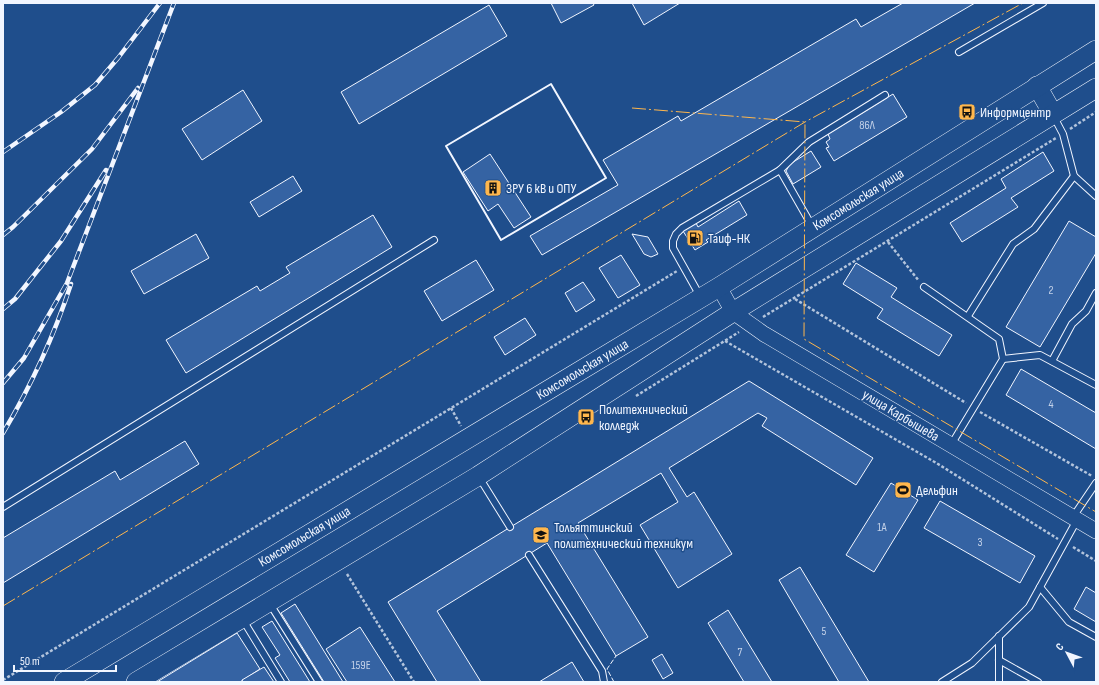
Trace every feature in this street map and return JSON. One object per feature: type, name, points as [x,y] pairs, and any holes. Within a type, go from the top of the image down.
[{"type":"main road","name":"Комсомольская улица","points":[[64,682],[719,287],[1096,50]]},
{"type":"main road","points":[[1037,86],[1053,114]]},
{"type":"main road","points":[[136,682],[478,476],[733,312],[1096,88]]},
{"type":"street","name":"улица Карбышева","points":[[719,287],[733,312],[751,325],[1096,531]]},
{"type":"lane","points":[[959,52],[1043,3]]},
{"type":"lane","points":[[701,297],[673,248],[673,241],[676,234],[690,222],[780,170],[809,142],[885,95]]},
{"type":"lane","points":[[1053,114],[1063,134],[1074,176],[1096,195]]},
{"type":"lane","points":[[780,170],[813,227]]},
{"type":"lane","points":[[968,316],[1013,244],[1034,229],[1074,176]]},
{"type":"lane","points":[[3,507],[434,240]]},
{"type":"lane","points":[[924,287],[968,316],[999,339],[1003,359],[951,445]]},
{"type":"lane","points":[[1052,361],[1072,324],[1086,311],[1096,293]]},
{"type":"lane","points":[[1003,359],[1040,355],[1096,384]]},
{"type":"lane","points":[[478,476],[510,527]]},
{"type":"lane","points":[[942,682],[972,663],[1029,607],[1065,543],[1075,519],[1096,483]]},
{"type":"lane","points":[[529,555],[602,671],[604,682]]},
{"type":"lane","points":[[1040,587],[1069,622],[1096,637]]},
{"type":"lane","points":[[269,603],[318,682]]},
{"type":"lane","points":[[242,619],[281,682]]},
{"type":"lane","points":[[999,636],[999,682]]},
{"type":"lane","points":[[999,660],[1038,682]]},
{"type":"path","points":[[1096,112],[1063,134],[796,299],[725,341],[938,464],[1096,561]]},
{"type":"path","points":[[888,242],[924,287]]},
{"type":"path","points":[[3,680],[684,267]]},
{"type":"path","points":[[796,299],[973,408],[1096,478]]},
{"type":"path","points":[[451,408],[464,432]]},
{"type":"path","points":[[347,574],[414,682]]},
{"type":"building","points":[[551,3],[593,3],[594,5],[561,23]]},
{"type":"building","points":[[632,3],[680,3],[644,25]]},
{"type":"building","points":[[903,3],[975,3],[542,255],[530,236],[618,185],[603,160],[678,116],[681,121],[856,19],[861,27]]},
{"type":"building","points":[[489,5],[507,36],[359,124],[341,92]]},
{"type":"building","points":[[243,90],[262,121],[202,160],[182,129]]},
{"type":"building","points":[[893,94],[907,117],[834,161],[826,148],[829,147],[826,142],[830,139],[828,134]]},
{"type":"building","points":[[811,151],[821,167],[793,184],[786,171],[790,164]]},
{"type":"building","points":[[1043,152],[1054,171],[1011,198],[1018,207],[962,242],[950,223],[1006,188],[1001,179]]},
{"type":"building","name":"ЗРУ 6 кВ и ОПУ","points":[[490,154],[531,217],[514,228],[498,204],[488,211],[463,172]]},
{"type":"building","points":[[293,176],[302,191],[259,217],[250,202]]},
{"type":"building","points":[[739,201],[747,215],[706,240],[708,242],[695,250],[683,231],[696,223],[698,227]]},
{"type":"building","points":[[373,215],[392,247],[186,373],[166,340],[257,286],[260,291],[290,273],[286,267]]},
{"type":"building","points":[[1069,221],[1096,237],[1096,253],[1040,347],[1006,327]]},
{"type":"building","points":[[196,234],[209,258],[144,294],[131,271]]},
{"type":"building","points":[[632,234],[648,237],[658,254],[651,257],[644,254]]},
{"type":"building","points":[[621,255],[640,285],[618,298],[599,268]]},
{"type":"building","points":[[476,260],[494,290],[442,321],[424,291]]},
{"type":"building","points":[[856,263],[897,288],[891,297],[952,335],[939,356],[877,318],[883,309],[843,284]]},
{"type":"building","points":[[583,282],[595,300],[576,312],[565,293]]},
{"type":"building","points":[[525,318],[536,335],[505,355],[494,337]]},
{"type":"building","points":[[1021,369],[1096,413],[1096,449],[1006,395]]},
{"type":"building","name":"Тольяттинский политехнический техникум","points":[[749,381],[873,458],[856,485],[762,426],[767,418],[758,413],[669,468],[687,497],[694,492],[732,554],[678,588],[640,525],[678,502],[661,473],[578,523],[648,637],[616,656],[547,543],[437,611],[481,682],[437,682],[388,602]]},
{"type":"building","points":[[185,441],[199,464],[3,583],[3,538],[115,471],[120,480]]},
{"type":"building","points":[[891,483],[918,500],[874,572],[846,555]]},
{"type":"building","points":[[940,501],[1035,556],[1020,583],[924,528]]},
{"type":"building","points":[[800,567],[869,682],[839,682],[779,580]]},
{"type":"building","points":[[1086,587],[1096,593],[1096,622],[1074,609]]},
{"type":"building","points":[[295,604],[343,682],[324,682],[281,613]]},
{"type":"building","points":[[728,610],[772,682],[744,682],[708,623]]},
{"type":"building","points":[[272,621],[310,682],[290,682],[275,658],[280,655],[262,627]]},
{"type":"building","points":[[360,627],[395,682],[347,682],[326,649]]},
{"type":"building","points":[[237,633],[260,669],[240,682],[157,682]]},
{"type":"building","points":[[662,654],[673,673],[663,679],[652,660]]},
{"type":"building","points":[[572,662],[584,682],[539,682]]},
{"type":"building","points":[[264,667],[274,682],[243,682],[242,680]]},
{"type":"railway","points":[[3,152],[61,112],[95,85],[118,58],[160,3]]},
{"type":"railway","points":[[3,383],[24,358],[67,283],[174,3]]},
{"type":"railway","points":[[3,235],[92,149],[138,88]]},
{"type":"railway","points":[[3,309],[15,299],[61,241],[106,170]]},
{"type":"railway","points":[[3,433],[41,360],[57,323],[71,284]]},
{"type":"fence","points":[[614,682],[607,669],[616,656]]},
{"type":"wall","points":[[551,84],[606,178],[501,240],[446,146],[551,84]]},
{"type":"power","points":[[3,606],[805,122],[1023,3]]},
{"type":"power","points":[[632,108],[805,122],[804,339],[1096,512]]},
{"type":"place","name":"Информцентр","points":[[967,112]]},
{"type":"place","name":"ЗРУ 6 кВ и ОПУ","points":[[493,188]]},
{"type":"place","name":"Таиф-НК","points":[[695,238]]},
{"type":"place","name":"Политехнический колледж","points":[[586,417]]},
{"type":"place","name":"Дельфин","points":[[903,490]]},
{"type":"place","name":"Тольяттинский политехнический техникум","points":[[541,535]]}]
